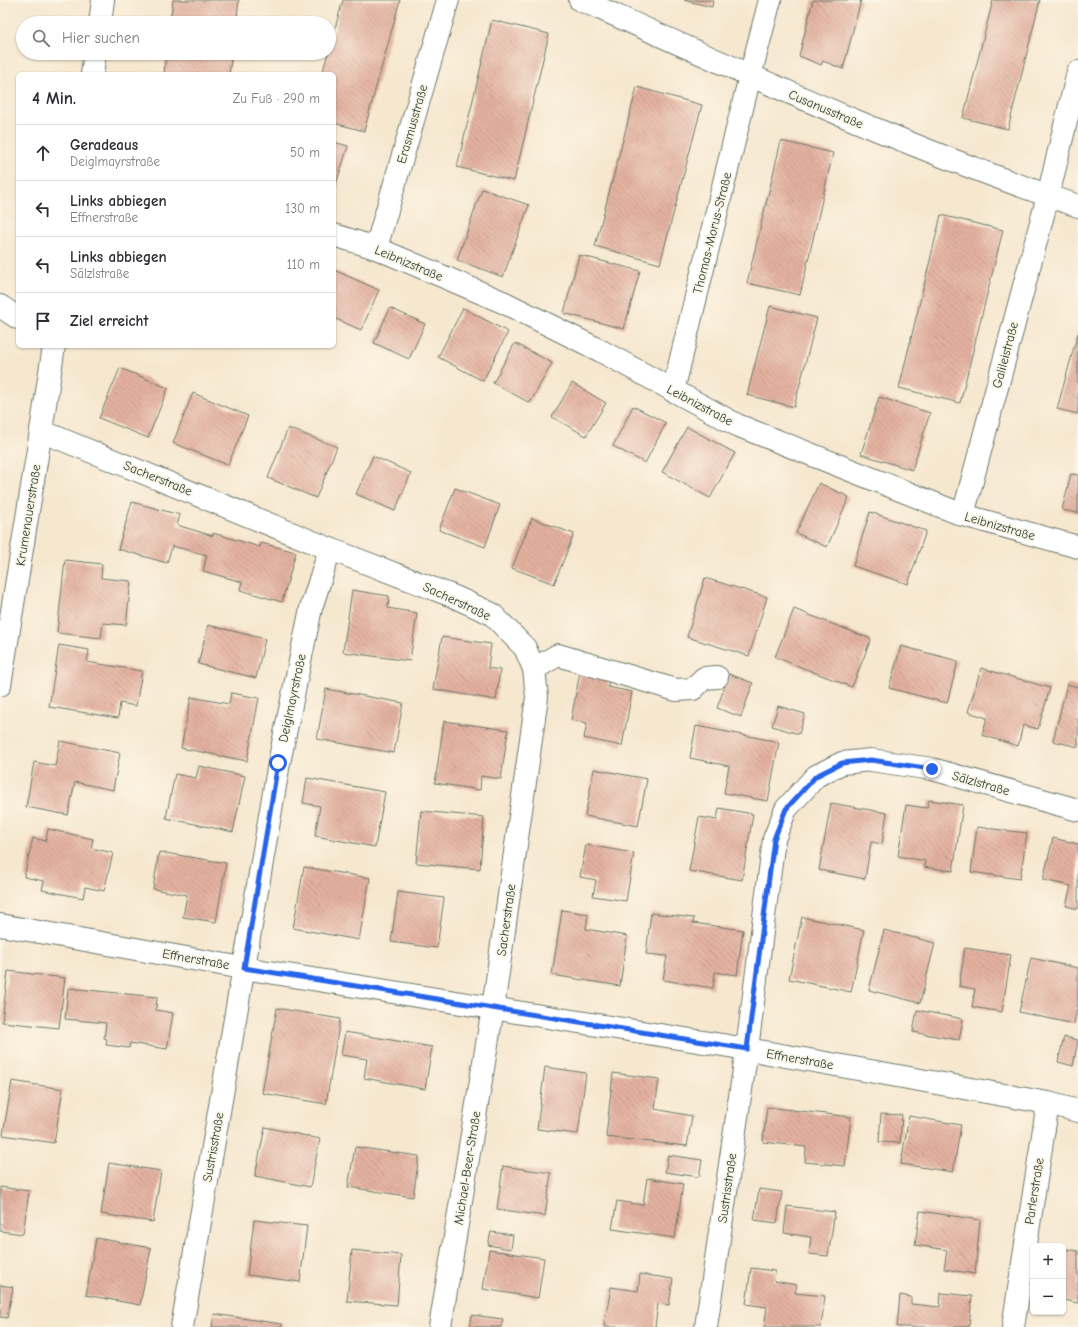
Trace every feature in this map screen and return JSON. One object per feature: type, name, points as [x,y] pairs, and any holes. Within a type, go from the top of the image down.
[{"type":"street","points":[[101,16],[104,0]]},
{"type":"street","name":"Erasmusstraße","points":[[376,248],[448,0]]},
{"type":"street","name":"Cusanusstraße","points":[[580,0],[894,138],[1078,206]]},
{"type":"street","name":"Thomas-Morus-Straße","points":[[673,390],[770,0]]},
{"type":"street","points":[[92,72],[94,60]]},
{"type":"street","name":"Galileistraße","points":[[963,515],[1048,196],[1078,72]]},
{"type":"street","name":"Leibnizstraße","points":[[336,236],[376,248],[505,304],[601,351],[737,425],[963,515],[1078,547]]},
{"type":"street","points":[[0,306],[16,317]]},
{"type":"street","name":"Krumenauerstraße","points":[[0,685],[3,650],[41,431],[54,348]]},
{"type":"street","name":"Sacherstraße","points":[[41,431],[330,549],[455,597],[492,614],[524,648],[534,669],[537,697],[493,1008]]},
{"type":"street","name":"Deiglmayrstraße","points":[[244,968],[283,740],[311,608],[330,549]]},
{"type":"street","points":[[534,669],[558,655],[676,690],[693,689],[704,678],[717,677]]},
{"type":"street","name":"Sälzlstraße","points":[[747,1049],[774,839],[786,809],[816,776],[842,763],[871,760],[932,769],[1078,810]]},
{"type":"street","name":"Effnerstraße","points":[[0,925],[244,968],[747,1049],[1048,1103],[1078,1111]]},
{"type":"street","name":"Sustrisstraße","points":[[182,1327],[244,968]]},
{"type":"street","name":"Michael-Beer-Straße","points":[[440,1327],[493,1008]]},
{"type":"street","name":"Sustrisstraße","points":[[706,1327],[747,1049]]},
{"type":"street","name":"Parlerstraße","points":[[1012,1327],[1048,1103]]},
{"type":"building","points":[[173,0],[239,0],[237,16],[171,16]]},
{"type":"building","points":[[343,0],[400,0],[364,131],[336,124],[336,72],[323,72],[326,60],[336,60],[336,24]]},
{"type":"building","points":[[684,0],[713,0],[712,7]]},
{"type":"building","points":[[813,0],[861,0],[843,69],[823,61],[821,65],[799,56]]},
{"type":"building","points":[[993,0],[1040,0],[1008,129],[963,118]]},
{"type":"building","points":[[492,20],[549,34],[514,181],[457,167]]},
{"type":"building","points":[[165,60],[231,60],[229,72],[164,72]]},
{"type":"building","points":[[637,87],[702,105],[660,264],[595,246]]},
{"type":"building","points":[[781,141],[833,153],[800,295],[747,283]]},
{"type":"building","points":[[336,143],[348,146],[336,185]]},
{"type":"building","points":[[482,189],[529,205],[503,277],[457,260]]},
{"type":"building","points":[[941,215],[1003,230],[960,403],[899,388]]},
{"type":"building","points":[[579,255],[640,271],[624,329],[564,313]]},
{"type":"building","points":[[336,271],[379,290],[361,330],[336,319]]},
{"type":"building","points":[[770,306],[817,318],[794,407],[747,395]]},
{"type":"building","points":[[390,308],[425,324],[409,359],[374,343]]},
{"type":"building","points":[[463,308],[508,332],[483,381],[438,357]]},
{"type":"building","points":[[1078,333],[1078,414],[1057,409]]},
{"type":"building","points":[[515,343],[552,363],[530,403],[493,383]]},
{"type":"building","points":[[120,368],[168,388],[148,438],[99,418]]},
{"type":"building","points":[[572,383],[606,403],[586,436],[552,417]]},
{"type":"building","points":[[193,393],[248,416],[228,465],[173,443]]},
{"type":"building","points":[[879,397],[930,413],[912,470],[861,454]]},
{"type":"building","points":[[633,406],[666,423],[645,463],[613,446]]},
{"type":"building","points":[[687,427],[735,453],[710,498],[662,472]]},
{"type":"building","points":[[288,428],[337,447],[316,498],[268,478]]},
{"type":"building","points":[[373,456],[411,473],[395,511],[356,494]]},
{"type":"building","points":[[1071,474],[1078,475],[1078,513],[1062,510]]},
{"type":"building","points":[[819,483],[849,497],[827,547],[796,533]]},
{"type":"building","points":[[455,488],[500,505],[485,547],[439,530]]},
{"type":"building","points":[[132,502],[180,515],[177,525],[213,536],[213,533],[260,547],[261,543],[296,552],[282,602],[240,590],[242,582],[203,571],[207,555],[172,546],[167,563],[118,549]]},
{"type":"building","points":[[870,512],[926,531],[908,584],[853,566]]},
{"type":"building","points":[[532,518],[574,534],[554,584],[512,568]]},
{"type":"building","points":[[65,560],[102,564],[101,578],[131,581],[126,625],[103,623],[101,638],[57,633]]},
{"type":"building","points":[[705,578],[767,597],[749,656],[687,637]]},
{"type":"building","points":[[352,590],[389,596],[388,608],[417,613],[410,661],[343,652]]},
{"type":"building","points":[[794,609],[871,639],[852,687],[775,657]]},
{"type":"building","points":[[208,625],[265,639],[256,678],[198,664]]},
{"type":"building","points":[[442,637],[491,644],[488,668],[500,670],[496,700],[433,689]]},
{"type":"building","points":[[59,645],[89,650],[87,662],[142,671],[136,706],[120,703],[118,718],[49,707]]},
{"type":"building","points":[[901,646],[958,661],[947,703],[889,688]]},
{"type":"building","points":[[981,668],[1050,688],[1038,729],[1023,725],[1018,746],[982,735],[987,718],[968,712]]},
{"type":"building","points":[[580,672],[609,678],[608,687],[632,692],[622,746],[584,738],[587,723],[571,720]]},
{"type":"building","points":[[729,674],[753,683],[741,717],[717,708]]},
{"type":"building","points":[[1067,684],[1078,687],[1078,747],[1053,741]]},
{"type":"building","points":[[326,689],[403,703],[394,753],[317,739]]},
{"type":"building","points":[[231,693],[259,698],[247,761],[181,748],[191,697],[229,704]]},
{"type":"building","points":[[778,706],[805,714],[799,734],[772,726]]},
{"type":"building","points":[[444,721],[508,730],[501,779],[481,776],[480,790],[435,783]]},
{"type":"building","points":[[696,726],[779,742],[768,801],[724,793],[729,766],[690,758]]},
{"type":"building","points":[[60,741],[120,753],[113,790],[75,782],[68,815],[26,807],[34,762],[55,766]]},
{"type":"building","points":[[199,766],[245,776],[233,832],[166,818],[175,774],[196,778]]},
{"type":"building","points":[[594,769],[647,779],[638,826],[585,816]]},
{"type":"building","points":[[307,778],[385,792],[375,847],[315,836],[320,806],[303,803]]},
{"type":"building","points":[[929,800],[963,805],[953,871],[924,867],[925,861],[898,856],[906,805],[927,808]]},
{"type":"building","points":[[831,803],[887,813],[882,844],[871,842],[865,879],[819,870]]},
{"type":"building","points":[[719,808],[753,814],[742,880],[689,871],[699,817],[717,820]]},
{"type":"building","points":[[421,811],[484,817],[480,869],[416,863]]},
{"type":"building","points":[[977,827],[1027,833],[1020,879],[971,872]]},
{"type":"building","points":[[48,829],[93,839],[91,848],[113,853],[104,891],[85,887],[83,898],[42,890],[44,881],[24,877],[33,838],[46,841]]},
{"type":"building","points":[[1053,838],[1078,844],[1078,909],[1066,906],[1071,886],[1043,880]]},
{"type":"building","points":[[586,845],[634,853],[626,901],[593,896],[596,880],[580,877]]},
{"type":"building","points":[[159,852],[226,863],[216,922],[183,917],[187,895],[153,889]]},
{"type":"building","points":[[304,867],[370,878],[359,940],[293,928]]},
{"type":"building","points":[[398,892],[444,898],[437,948],[391,942]]},
{"type":"building","points":[[562,910],[588,914],[586,929],[627,936],[620,986],[552,975]]},
{"type":"building","points":[[651,913],[694,918],[693,923],[743,930],[737,975],[715,972],[713,988],[663,980],[667,956],[646,954]]},
{"type":"building","points":[[802,917],[864,930],[851,992],[789,979]]},
{"type":"building","points":[[884,930],[935,943],[920,1003],[869,990]]},
{"type":"building","points":[[965,948],[1011,955],[1002,1012],[972,1007],[975,989],[959,986]]},
{"type":"building","points":[[1031,958],[1078,968],[1078,1004],[1074,1024],[1019,1012]]},
{"type":"building","points":[[8,971],[65,978],[59,1028],[2,1022]]},
{"type":"building","points":[[68,988],[157,997],[156,1010],[173,1013],[167,1049],[130,1043],[129,1048],[106,1045],[107,1039],[104,1038],[106,1023],[65,1019]]},
{"type":"building","points":[[277,1008],[340,1019],[326,1104],[262,1093]]},
{"type":"building","points":[[917,1010],[963,1019],[959,1040],[913,1032]]},
{"type":"building","points":[[345,1032],[432,1047],[425,1089],[364,1078],[367,1059],[341,1055]]},
{"type":"building","points":[[1064,1037],[1078,1040],[1073,1066],[1058,1062]]},
{"type":"building","points":[[545,1067],[586,1073],[578,1134],[537,1129]]},
{"type":"building","points":[[613,1073],[659,1079],[655,1109],[692,1116],[687,1146],[606,1137]]},
{"type":"building","points":[[12,1081],[63,1089],[54,1143],[3,1135]]},
{"type":"building","points":[[767,1107],[851,1117],[845,1166],[805,1162],[806,1147],[763,1142]]},
{"type":"building","points":[[881,1114],[902,1115],[900,1143],[879,1142]]},
{"type":"building","points":[[909,1116],[961,1125],[953,1172],[901,1164]]},
{"type":"building","points":[[265,1127],[320,1139],[310,1187],[255,1176]]},
{"type":"building","points":[[355,1147],[419,1156],[413,1197],[348,1187]]},
{"type":"building","points":[[668,1155],[702,1160],[699,1177],[665,1172]]},
{"type":"building","points":[[109,1163],[161,1171],[153,1222],[101,1214]]},
{"type":"building","points":[[503,1166],[551,1173],[545,1216],[497,1209]]},
{"type":"building","points":[[647,1178],[683,1184],[675,1238],[612,1229],[617,1201],[643,1205]]},
{"type":"building","points":[[0,1187],[29,1191],[23,1234],[0,1231]]},
{"type":"building","points":[[759,1189],[782,1192],[777,1223],[754,1220]]},
{"type":"building","points":[[787,1206],[835,1212],[828,1256],[809,1254],[811,1237],[784,1233]]},
{"type":"building","points":[[920,1211],[980,1220],[975,1274],[944,1269],[947,1250],[915,1245]]},
{"type":"building","points":[[254,1220],[307,1226],[300,1282],[247,1275]]},
{"type":"building","points":[[491,1232],[513,1235],[511,1249],[488,1245]]},
{"type":"building","points":[[96,1238],[151,1248],[140,1305],[86,1295]]},
{"type":"building","points":[[1066,1249],[1078,1251],[1078,1303],[1066,1301]]},
{"type":"building","points":[[352,1250],[401,1255],[397,1305],[347,1301]]},
{"type":"building","points":[[489,1250],[544,1258],[538,1298],[483,1289]]},
{"type":"building","points":[[751,1268],[775,1271],[774,1281],[797,1285],[795,1293],[825,1296],[821,1327],[764,1327],[767,1307],[746,1304]]},
{"type":"building","points":[[640,1274],[673,1279],[669,1305],[658,1303],[655,1327],[604,1327],[611,1287],[638,1291]]},
{"type":"building","points":[[0,1285],[13,1287],[7,1318],[0,1317]]},
{"type":"building","points":[[941,1293],[972,1296],[969,1327],[897,1327],[900,1295],[911,1297],[911,1304],[940,1307]]},
{"type":"building","points":[[214,1314],[282,1324],[282,1327],[212,1327]]},
{"type":"building","points":[[472,1315],[503,1319],[501,1327],[470,1327]]},
{"type":"route","points":[[278,763],[244,968],[747,1049],[774,839],[786,809],[816,776],[842,763],[871,760],[932,769]]}]
